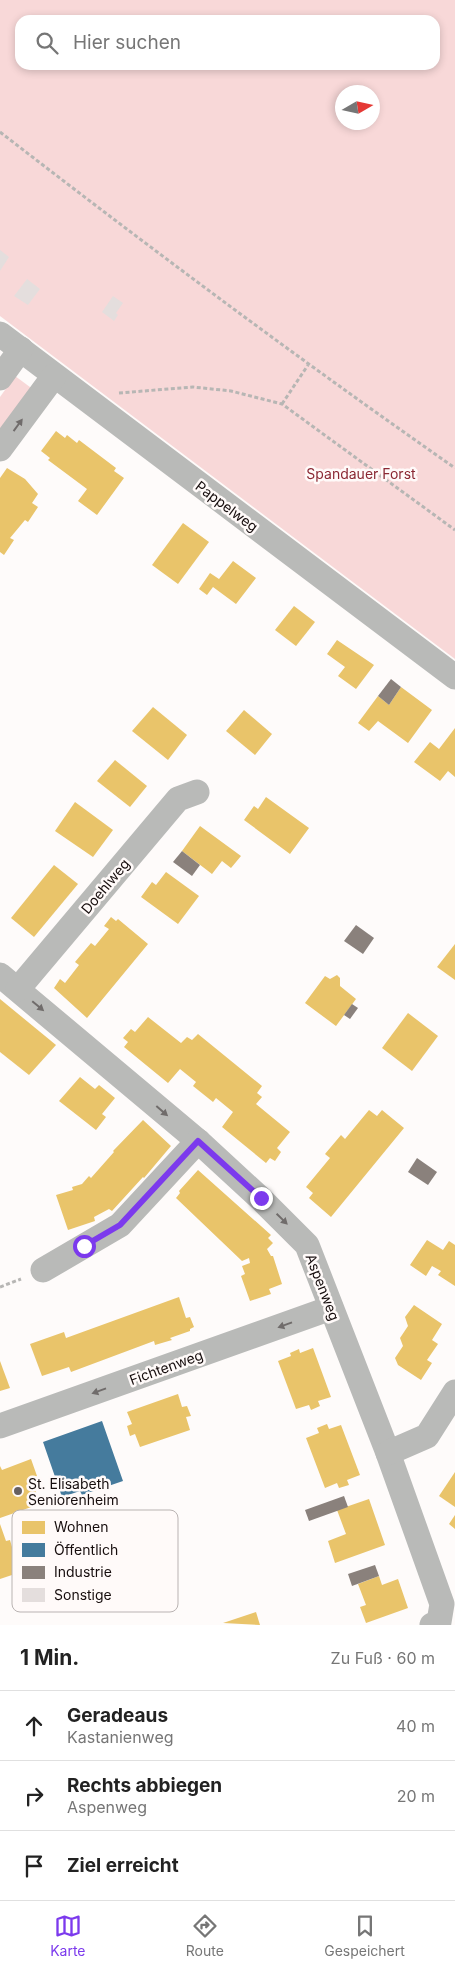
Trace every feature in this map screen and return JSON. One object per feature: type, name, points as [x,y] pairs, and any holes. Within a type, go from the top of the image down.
[{"type":"street","name":"Pappelweg","points":[[0,334],[455,677]]},
{"type":"street","points":[[0,378],[21,350]]},
{"type":"street","points":[[0,450],[54,376]]},
{"type":"street","name":"Doehlweg","points":[[9,982],[178,799],[198,792]]},
{"type":"street","name":"Aspenweg","points":[[9,982],[198,1141],[261,1198],[307,1245],[388,1453],[442,1604],[440,1622],[432,1625]]},
{"type":"street","points":[[43,1270],[120,1225],[198,1141]]},
{"type":"street","name":"Fichtenweg","points":[[0,1426],[331,1308]]},
{"type":"street","points":[[388,1453],[427,1436],[455,1392]]},
{"type":"path","points":[[0,132],[174,267],[308,365],[455,468]]},
{"type":"path","points":[[282,404],[308,365]]},
{"type":"path","points":[[81,396],[193,387],[231,391],[282,404],[455,530]]},
{"type":"green space","name":"Spandauer Forst","points":[[0,0],[455,0],[455,659],[0,316]]},
{"type":"green space","points":[[15,376],[34,390],[0,436],[0,397]]},
{"type":"building: Wohnen","points":[[56,431],[65,438],[67,435],[77,443],[79,440],[116,468],[114,471],[124,478],[97,515],[78,501],[87,489],[48,460],[50,458],[41,451]]},
{"type":"building: Wohnen","points":[[7,468],[25,479],[38,494],[32,503],[38,507],[28,522],[25,520],[10,538],[14,540],[4,555],[0,552],[0,478]]},
{"type":"building: Wohnen","points":[[183,523],[209,542],[178,584],[152,565]]},
{"type":"building: Wohnen","points":[[233,561],[256,578],[236,604],[213,587],[207,595],[199,589],[210,573],[219,579]]},
{"type":"building: Wohnen","points":[[294,606],[315,622],[296,646],[275,630]]},
{"type":"building: Wohnen","points":[[337,640],[374,665],[356,689],[338,676],[345,667],[327,654]]},
{"type":"building: Wohnen","points":[[401,687],[432,710],[408,743],[378,721],[369,731],[358,723],[378,696],[389,705]]},
{"type":"building: Wohnen","points":[[153,707],[187,735],[168,760],[132,731]]},
{"type":"building: Wohnen","points":[[244,710],[272,734],[255,755],[226,731]]},
{"type":"building: Wohnen","points":[[455,728],[455,777],[448,771],[440,781],[414,762],[430,742],[439,749]]},
{"type":"building: Wohnen","points":[[115,760],[147,786],[130,807],[97,781]]},
{"type":"building: Wohnen","points":[[266,797],[309,828],[290,854],[244,820],[254,806],[258,809]]},
{"type":"building: Wohnen","points":[[75,802],[113,830],[93,857],[55,831]]},
{"type":"building: Wohnen","points":[[200,826],[241,856],[231,868],[222,861],[212,874],[182,851]]},
{"type":"building: Wohnen","points":[[54,865],[78,884],[34,937],[11,918]]},
{"type":"building: Wohnen","points":[[166,872],[199,896],[178,924],[141,897],[152,882],[156,885]]},
{"type":"building: Wohnen","points":[[111,917],[116,921],[118,919],[148,944],[87,1018],[54,988],[60,979],[65,983],[79,965],[75,962],[91,943],[95,946],[109,929],[104,926]]},
{"type":"building: Wohnen","points":[[455,944],[455,980],[437,967]]},
{"type":"building: Wohnen","points":[[337,975],[340,978],[340,986],[356,999],[336,1026],[305,1003],[325,976],[330,979]]},
{"type":"building: Wohnen","points":[[0,999],[56,1045],[29,1075],[0,1052]]},
{"type":"building: Wohnen","points":[[408,1013],[438,1036],[412,1071],[382,1048]]},
{"type":"building: Wohnen","points":[[148,1017],[181,1043],[187,1037],[192,1040],[198,1034],[262,1086],[257,1093],[262,1097],[256,1104],[290,1132],[277,1148],[281,1152],[275,1161],[270,1158],[266,1163],[222,1127],[233,1112],[216,1098],[213,1102],[193,1086],[196,1082],[180,1069],[168,1083],[124,1047],[128,1042],[123,1038],[131,1029],[135,1032]]},
{"type":"building: Wohnen","points":[[80,1077],[95,1089],[99,1085],[115,1098],[102,1114],[106,1117],[96,1130],[59,1101]]},
{"type":"building: Wohnen","points":[[369,1110],[377,1116],[382,1110],[404,1128],[331,1217],[309,1198],[313,1193],[306,1187],[330,1158],[325,1154],[341,1135],[345,1139]]},
{"type":"building: Wohnen","points":[[143,1120],[171,1146],[144,1178],[112,1211],[109,1209],[94,1217],[95,1221],[68,1230],[56,1195],[73,1190],[72,1187],[82,1184],[89,1176],[91,1178],[113,1151]]},
{"type":"building: Wohnen","points":[[198,1170],[271,1235],[268,1238],[273,1243],[267,1249],[271,1256],[273,1256],[282,1284],[269,1289],[271,1294],[250,1301],[241,1276],[245,1274],[242,1266],[250,1263],[249,1258],[242,1261],[176,1198],[180,1193],[179,1191]]},
{"type":"building: Wohnen","points":[[427,1240],[443,1250],[449,1241],[455,1245],[455,1286],[438,1275],[441,1271],[432,1266],[426,1276],[410,1265]]},
{"type":"building: Wohnen","points":[[179,1297],[186,1318],[190,1317],[194,1327],[190,1331],[170,1338],[172,1340],[155,1345],[154,1341],[71,1372],[69,1367],[42,1376],[30,1344],[64,1332],[66,1338]]},
{"type":"building: Wohnen","points":[[414,1305],[442,1324],[432,1340],[438,1344],[427,1360],[432,1363],[421,1380],[398,1365],[395,1358],[403,1346],[400,1338],[408,1326],[405,1317]]},
{"type":"building: Wohnen","points":[[313,1348],[331,1397],[318,1401],[320,1406],[311,1410],[309,1405],[296,1409],[278,1361],[291,1356],[290,1353],[299,1349],[300,1353]]},
{"type":"building: Wohnen","points":[[0,1361],[10,1388],[0,1391]]},
{"type":"building: Wohnen","points":[[178,1394],[182,1407],[187,1406],[191,1416],[186,1417],[190,1430],[140,1447],[135,1434],[130,1436],[127,1426],[132,1424],[127,1412]]},
{"type":"building: Wohnen","points":[[327,1424],[329,1429],[341,1425],[360,1475],[347,1480],[349,1485],[339,1488],[337,1483],[325,1488],[306,1438],[319,1433],[317,1428]]},
{"type":"building: Wohnen","name":"St. Elisabeth Seniorenheim","points":[[31,1459],[37,1476],[31,1478],[40,1504],[23,1510],[12,1510],[12,1514],[0,1518],[0,1466],[2,1470]]},
{"type":"building: Wohnen","points":[[455,1472],[455,1507],[439,1496]]},
{"type":"building: Wohnen","points":[[369,1499],[385,1545],[335,1563],[328,1541],[346,1534],[337,1510]]},
{"type":"building: Wohnen","points":[[455,1515],[455,1529],[449,1524]]},
{"type":"building: Wohnen","name":"St. Elisabeth Seniorenheim","points":[[0,1524],[6,1541],[10,1540],[12,1547],[12,1575],[0,1579]]},
{"type":"building: Wohnen","points":[[379,1576],[382,1585],[398,1579],[408,1608],[366,1623],[360,1607],[366,1605],[358,1584]]},
{"type":"building: Wohnen","points":[[256,1612],[260,1625],[223,1623]]},
{"type":"building: Öffentlich","points":[[102,1421],[123,1481],[82,1495],[80,1491],[62,1497],[43,1442]]},
{"type":"building: Industrie","points":[[391,679],[401,687],[389,705],[378,696]]},
{"type":"building: Industrie","points":[[182,851],[200,865],[192,876],[173,862]]},
{"type":"building: Industrie","points":[[356,925],[374,938],[363,954],[344,941]]},
{"type":"building: Industrie","points":[[352,1004],[358,1008],[350,1019],[344,1015]]},
{"type":"building: Industrie","points":[[417,1158],[437,1172],[428,1185],[408,1172]]},
{"type":"building: Industrie","points":[[344,1496],[348,1507],[309,1521],[305,1510]]},
{"type":"building: Industrie","points":[[375,1565],[379,1576],[352,1586],[348,1574]]},
{"type":"building: Sonstige","points":[[0,250],[9,257],[0,271]]},
{"type":"building: Sonstige","points":[[27,279],[40,289],[28,305],[14,296]]},
{"type":"building: Sonstige","points":[[113,296],[123,303],[116,313],[118,315],[114,321],[102,312]]},
{"type":"place","name":"St. Elisabeth Seniorenheim","points":[[18,1491]]},
{"type":"route","points":[[84,1246],[120,1225],[198,1141],[261,1198]]}]
